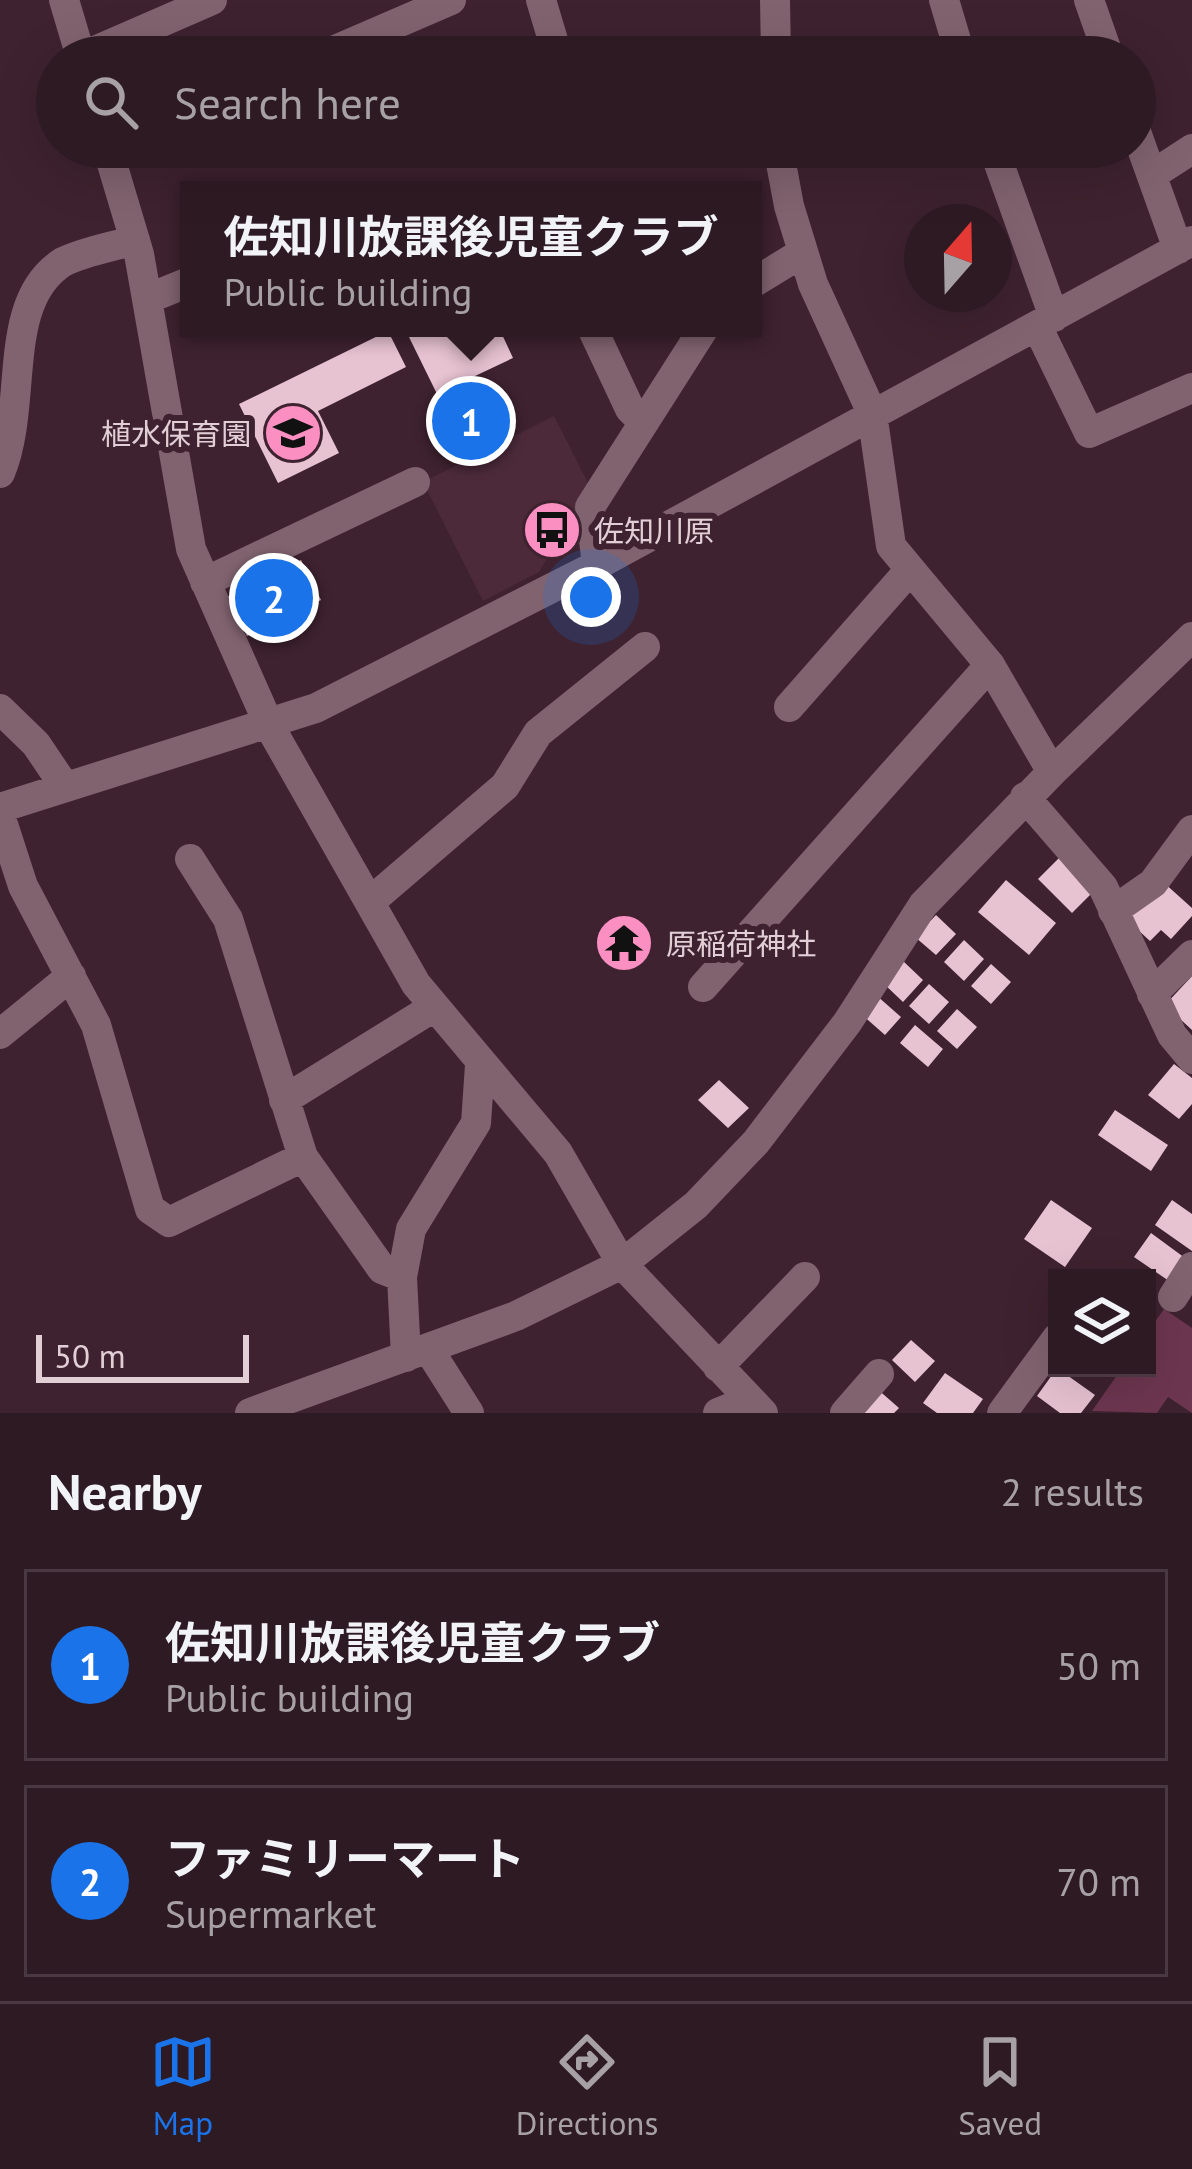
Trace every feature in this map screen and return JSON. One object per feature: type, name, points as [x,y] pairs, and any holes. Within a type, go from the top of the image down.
[{"type":"street","points":[[64,0],[75,36]]},
{"type":"street","points":[[129,36],[212,0]]},
{"type":"street","points":[[368,36],[451,0]]},
{"type":"street","points":[[541,0],[552,36]]},
{"type":"street","points":[[775,0],[776,36]]},
{"type":"street","points":[[944,0],[955,36]]},
{"type":"street","points":[[1089,0],[1102,36]]},
{"type":"street","points":[[1152,175],[1192,149]]},
{"type":"street","points":[[114,168],[147,299],[191,549],[270,727],[434,1007],[558,1153],[622,1264],[756,1407]]},
{"type":"street","points":[[783,168],[802,253],[872,413],[891,546],[990,665],[1052,772]]},
{"type":"street","points":[[999,168],[1046,322],[1090,433],[1192,388]]},
{"type":"street","points":[[303,1157],[169,1222],[150,1209],[96,1025],[22,886],[0,811],[63,784],[270,727],[596,565],[1185,245],[1149,168]]},
{"type":"street","points":[[0,473],[10,450],[13,417],[5,338],[31,285],[60,262],[135,240]]},
{"type":"street","points":[[762,277],[802,253]]},
{"type":"street","points":[[147,299],[180,286]]},
{"type":"street","points":[[596,337],[630,409],[640,420]]},
{"type":"street","points":[[596,565],[590,507],[640,420],[698,337]]},
{"type":"street","points":[[206,582],[416,482]]},
{"type":"street","points":[[788,707],[908,572]]},
{"type":"street","points":[[250,1413],[516,1316],[622,1264],[696,1205],[756,1142],[847,1023],[923,905],[1025,797],[1192,637]]},
{"type":"street","points":[[370,901],[505,786],[538,734],[644,647]]},
{"type":"street","points":[[703,987],[990,665]]},
{"type":"street","points":[[0,709],[36,743],[63,784]]},
{"type":"street","points":[[1025,797],[1103,887],[1172,1035],[1192,1059]]},
{"type":"street","points":[[1113,911],[1153,883],[1192,830]]},
{"type":"street","points":[[190,859],[228,919],[303,1157],[382,1269],[402,1277]]},
{"type":"street","points":[[1152,994],[1192,955]]},
{"type":"street","points":[[0,1034],[71,976]]},
{"type":"street","points":[[284,1100],[434,1007]]},
{"type":"street","points":[[469,1413],[418,1353],[402,1277],[411,1229],[476,1123],[480,1065]]},
{"type":"street","points":[[1173,1297],[1192,1267]]},
{"type":"street","points":[[718,1367],[805,1277]]},
{"type":"street","points":[[1002,1413],[1048,1350]]},
{"type":"street","points":[[845,1413],[879,1374]]},
{"type":"street","points":[[718,1413],[756,1407]]},
{"type":"shaded area","points":[[554,416],[590,487],[539,572],[483,601],[423,482]]},
{"type":"shaded area","points":[[1164,1309],[1192,1328],[1192,1413],[1168,1397],[1157,1413],[1092,1411],[1116,1377],[1156,1377],[1156,1320]]},
{"type":"building","points":[[376,337],[391,337],[406,367],[318,411],[339,453],[278,483],[239,404]]},
{"type":"building","points":[[409,337],[503,337],[513,358],[437,394]]},
{"type":"building","points":[[478,380],[506,438],[471,455],[442,397]]},
{"type":"building","points":[[301,560],[321,600],[247,636],[227,597]]},
{"type":"building","points":[[1063,854],[1097,888],[1072,913],[1038,879]]},
{"type":"building","points":[[1006,880],[1056,923],[1029,955],[978,912]]},
{"type":"building","points":[[1162,881],[1192,908],[1192,916],[1171,939],[1161,930],[1150,941],[1126,919]]},
{"type":"building","points":[[936,915],[956,934],[936,955],[915,937]]},
{"type":"building","points":[[964,940],[984,959],[964,981],[944,962]]},
{"type":"building","points":[[903,961],[923,980],[903,1002],[883,983]]},
{"type":"building","points":[[991,964],[1011,982],[991,1004],[971,986]]},
{"type":"building","points":[[1192,976],[1192,1030],[1165,1005]]},
{"type":"building","points":[[929,984],[949,1002],[929,1024],[909,1006]]},
{"type":"building","points":[[876,995],[901,1017],[885,1035],[860,1013]]},
{"type":"building","points":[[957,1009],[977,1027],[957,1049],[937,1031]]},
{"type":"building","points":[[915,1025],[943,1049],[928,1067],[900,1043]]},
{"type":"building","points":[[1174,1064],[1192,1078],[1192,1104],[1179,1119],[1148,1095]]},
{"type":"building","points":[[719,1080],[749,1108],[728,1128],[698,1100]]},
{"type":"building","points":[[1115,1110],[1168,1145],[1151,1171],[1098,1135]]},
{"type":"building","points":[[1051,1200],[1092,1228],[1065,1267],[1024,1239]]},
{"type":"building","points":[[1172,1200],[1192,1214],[1192,1251],[1155,1225]]},
{"type":"building","points":[[1151,1233],[1185,1258],[1169,1281],[1134,1257]]},
{"type":"building","points":[[911,1340],[935,1361],[915,1382],[892,1360]]},
{"type":"building","points":[[945,1373],[983,1399],[973,1413],[937,1413],[923,1403]]},
{"type":"building","points":[[1051,1377],[1070,1377],[1095,1395],[1081,1413],[1060,1413],[1037,1396]]},
{"type":"building","points":[[875,1387],[899,1408],[894,1413],[862,1413]]},
{"type":"place","name":"佐知川放課後児童クラブ","points":[[471,421]]},
{"type":"place","name":"植水保育園","points":[[293,433]]},
{"type":"place","name":"佐知川原","points":[[552,530]]},
{"type":"place","name":"ファミリーマート","points":[[274,598]]},
{"type":"place","name":"原稲荷神社","points":[[624,943]]}]
